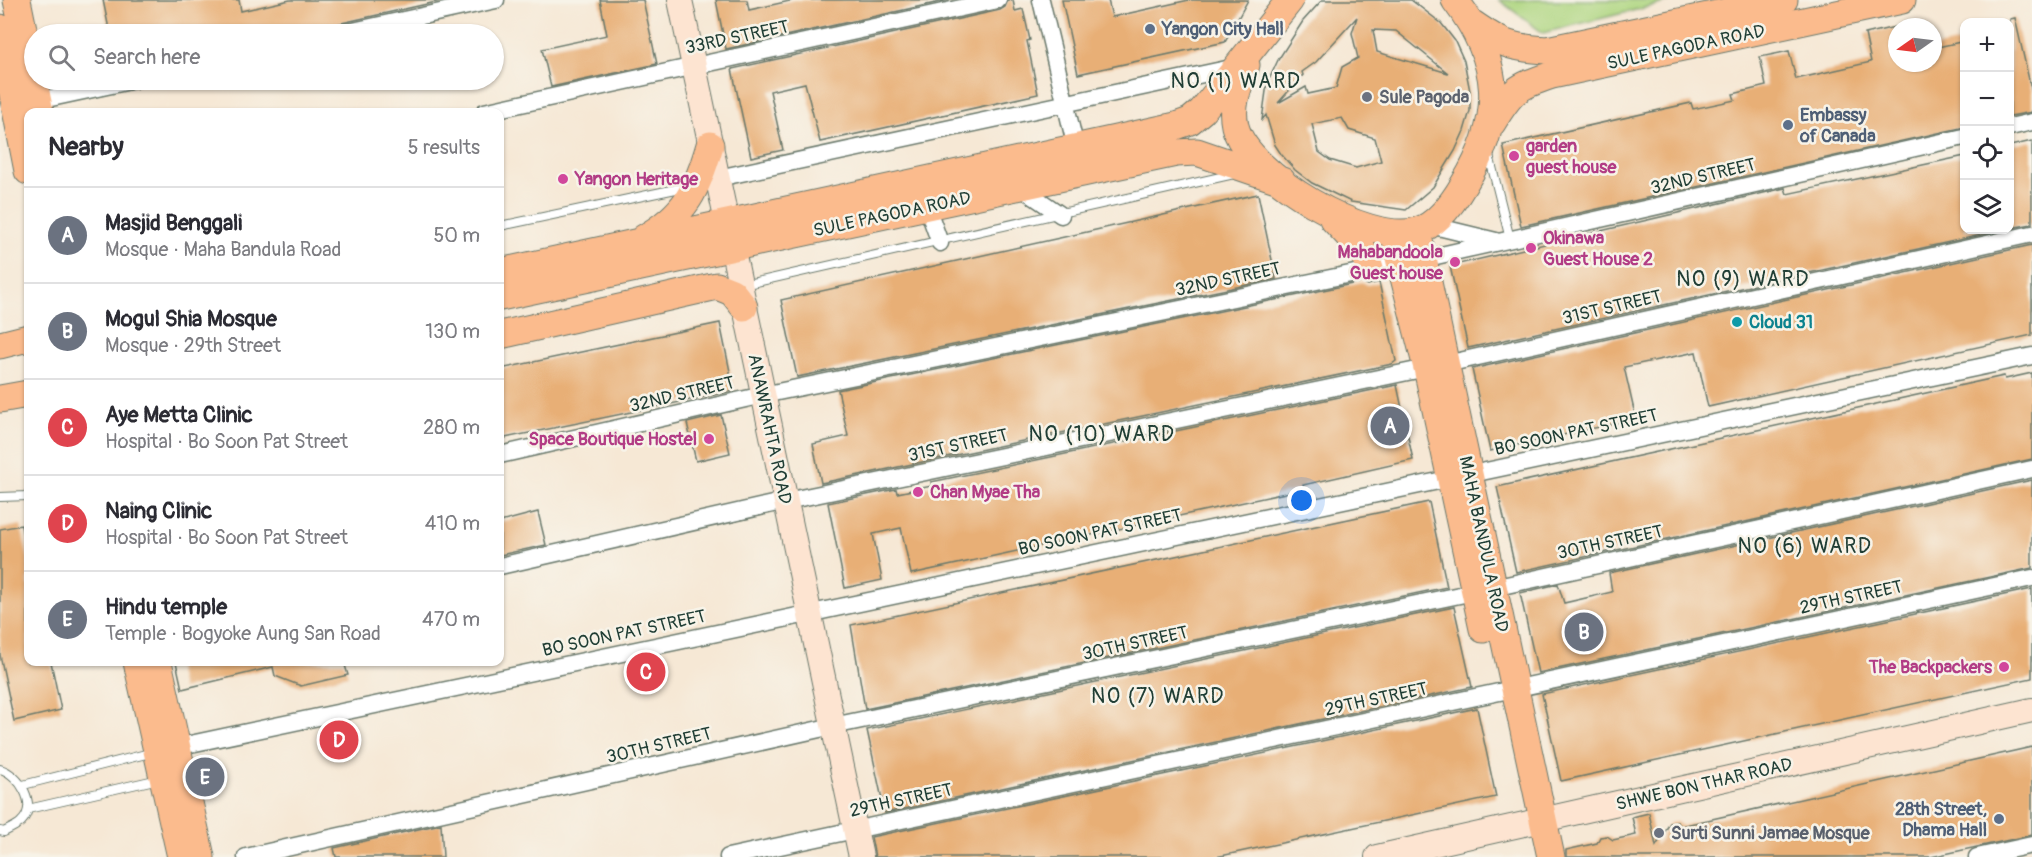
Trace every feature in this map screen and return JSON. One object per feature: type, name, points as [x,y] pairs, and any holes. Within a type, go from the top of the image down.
[{"type":"main road","points":[[17,0],[24,34]]},
{"type":"main road","points":[[630,246],[666,225],[708,181],[710,145],[680,0]]},
{"type":"main road","points":[[1243,58],[1233,103],[1235,127],[1249,154],[1311,201],[1350,223],[1415,230],[1457,195],[1476,164],[1488,134],[1494,84],[1487,56],[1473,24],[1455,0]]},
{"type":"main road","name":"SULE PAGODA ROAD","points":[[1473,24],[1496,39],[1517,48],[1547,50],[1784,0]]},
{"type":"main road","name":"SULE PAGODA ROAD","points":[[1488,134],[1509,95],[1524,84],[1552,75],[1902,0]]},
{"type":"main road","name":"SULE PAGODA ROAD","points":[[504,296],[730,236],[1190,121],[1202,111],[1285,3]]},
{"type":"main road","points":[[0,28],[24,151]]},
{"type":"main road","points":[[36,90],[39,107]]},
{"type":"main road","name":"SULE PAGODA ROAD","points":[[504,271],[630,246],[730,236],[927,207],[1176,153],[1197,152],[1282,181]]},
{"type":"main road","name":"ANAWRAHTA ROAD","points":[[708,181],[730,236],[861,857]]},
{"type":"main road","points":[[1311,201],[1352,237],[1364,251],[1370,269]]},
{"type":"main road","name":"MAHA BANDULA ROAD","points":[[1415,230],[1412,261],[1534,823],[1533,857]]},
{"type":"main road","points":[[504,334],[717,286],[742,297]]},
{"type":"main road","points":[[0,345],[24,340]]},
{"type":"main road","points":[[0,399],[24,395]]},
{"type":"main road","points":[[138,666],[201,857]]},
{"type":"main road","points":[[158,666],[167,749],[164,778],[181,857]]},
{"type":"main road","name":"SHWE BON THAR ROAD","points":[[1377,857],[2032,710]]},
{"type":"main road","name":"MAHA BANDULA ROAD","points":[[1534,823],[1551,857]]},
{"type":"street","points":[[385,24],[496,0]]},
{"type":"street","name":"33RD STREET","points":[[502,108],[998,0]]},
{"type":"street","points":[[1041,0],[1063,103],[1076,148]]},
{"type":"street","points":[[708,181],[1063,103],[1243,58]]},
{"type":"street","points":[[39,107],[99,90]]},
{"type":"street","points":[[2014,126],[2032,122]]},
{"type":"street","name":"32ND STREET","points":[[504,454],[763,395],[1412,261],[1960,138]]},
{"type":"street","points":[[1020,187],[1061,215]]},
{"type":"street","points":[[927,207],[940,243]]},
{"type":"street","points":[[1415,230],[1505,240]]},
{"type":"street","name":"31ST STREET","points":[[504,565],[786,501],[1436,366],[2032,234]]},
{"type":"street","name":"BO SOON PAT STREET","points":[[167,749],[2032,356]]},
{"type":"street","name":"30TH STREET","points":[[246,857],[833,726],[1484,590],[2032,469]]},
{"type":"street","name":"29TH STREET","points":[[728,857],[2032,578]]},
{"type":"street","points":[[1977,857],[2032,845]]},
{"type":"lane","points":[[1488,134],[1505,240]]},
{"type":"lane","points":[[742,297],[940,243],[1251,170]]},
{"type":"lane","points":[[504,225],[708,181]]},
{"type":"lane","points":[[0,497],[24,496]]},
{"type":"lane","points":[[23,785],[167,749]]},
{"type":"lane","points":[[0,769],[11,772],[23,785],[28,809],[22,822],[4,832],[0,831]]},
{"type":"lane","points":[[28,809],[164,778]]},
{"type":"green space","points":[[1499,0],[1676,0],[1543,33]]},
{"type":"building","points":[[103,0],[239,0],[241,11],[290,0],[445,0],[337,24],[108,24]]},
{"type":"building","points":[[600,0],[643,0],[657,64],[551,87],[542,49],[607,35]]},
{"type":"building","points":[[716,0],[747,0],[749,10],[794,0],[949,0],[726,49]]},
{"type":"building","points":[[1008,0],[1013,0],[1015,11],[1023,9],[1038,94],[820,142],[805,83],[770,91],[783,150],[751,157],[732,69],[1000,10],[1005,7]]},
{"type":"building","name":"Yangon City Hall","points":[[1062,0],[1108,0],[1112,17],[1189,0],[1248,0],[1225,42],[1078,74]]},
{"type":"building","name":"Sule Pagoda","points":[[1322,0],[1411,0],[1441,23],[1455,41],[1464,61],[1470,91],[1470,111],[1455,151],[1433,187],[1406,210],[1351,202],[1312,183],[1295,170],[1275,145],[1266,115],[1262,120],[1267,84],[1278,60],[1303,21]],"holes":[[[1357,17],[1352,33],[1358,58],[1342,67],[1336,88],[1308,94],[1306,87],[1278,103],[1303,75],[1302,72],[1316,62]],[[1373,30],[1396,31],[1448,73],[1377,52]],[[1342,118],[1349,130],[1375,138],[1381,161],[1356,168],[1330,160],[1319,152],[1312,124]]]},
{"type":"building","points":[[2014,18],[2032,93],[2032,112],[2014,115],[2014,72]]},
{"type":"building","points":[[1888,29],[1888,72],[1942,72],[1942,46],[1960,42],[1960,128],[1521,226],[1503,145],[1691,103],[1693,109],[1735,100],[1733,94],[1766,86],[1760,57],[1789,51],[1796,79],[1871,62],[1865,34]]},
{"type":"building","points":[[2032,141],[2032,224],[2014,227],[2014,180],[2014,145]]},
{"type":"building","points":[[1960,157],[1960,234],[1986,234],[1468,348],[1450,266],[1785,188],[1787,194]]},
{"type":"building","points":[[1258,194],[1276,279],[797,377],[781,300]]},
{"type":"building","points":[[2032,245],[2032,335],[1708,407],[1696,352],[1624,367],[1636,419],[1490,451],[1472,369]]},
{"type":"building","points":[[1362,282],[1368,285],[1379,282],[1396,361],[1392,364],[821,483],[813,444],[848,436],[838,390]]},
{"type":"building","points":[[720,323],[734,391],[504,438],[504,368]]},
{"type":"building","points":[[2032,373],[2032,459],[1516,572],[1497,487],[2004,376],[2005,379]]},
{"type":"building","points":[[1397,385],[1413,460],[1303,485],[1304,489],[911,574],[901,528],[873,534],[882,580],[845,588],[828,503],[896,489],[897,493],[932,486],[931,482]]},
{"type":"building","name":"Space Boutique Hostel","points":[[721,415],[730,453],[696,461],[687,423]]},
{"type":"building","points":[[2032,480],[2032,568],[1538,673],[1520,593],[1558,584],[1564,603],[1612,592],[1609,573]]},
{"type":"building","points":[[1429,502],[1447,587],[865,709],[851,625]]},
{"type":"building","points":[[538,512],[546,545],[504,554],[504,521]]},
{"type":"building","points":[[21,525],[24,540],[24,666],[52,666],[61,710],[14,721],[0,655],[0,529]]},
{"type":"building","points":[[2032,589],[2032,678],[1561,781],[1542,694]]},
{"type":"building","points":[[1454,607],[1472,687],[885,813],[867,730]]},
{"type":"building","points":[[177,666],[345,666],[348,675],[301,686],[275,676],[273,667],[182,689]]},
{"type":"building","points":[[1477,708],[1496,797],[1216,857],[875,857],[871,837]]},
{"type":"building","points":[[2032,747],[2032,835],[1931,857],[1566,857],[1566,850],[1597,843],[1600,837],[1607,836],[1613,840],[1636,835],[1632,817],[1649,813],[1656,846],[1670,823],[1677,822],[1681,826]]},
{"type":"building","points":[[441,824],[443,857],[336,857],[334,848]]},
{"type":"place","name":"Yangon City Hall","points":[[1150,29]]},
{"type":"place","name":"Sule Pagoda","points":[[1367,97]]},
{"type":"place","name":"Embassy of Canada","points":[[1788,125]]},
{"type":"place","name":"garden guest house","points":[[1514,156]]},
{"type":"place","name":"Yangon Heritage","points":[[563,179]]},
{"type":"place","name":"Okinawa Guest House 2","points":[[1531,248]]},
{"type":"place","name":"Mahabandoola Guest house","points":[[1455,262]]},
{"type":"place","name":"Cloud 31","points":[[1737,322]]},
{"type":"place","name":"Masjid Benggali","points":[[1390,426]]},
{"type":"place","name":"Space Boutique Hostel","points":[[709,439]]},
{"type":"place","name":"Chan Myae Tha","points":[[918,492]]},
{"type":"place","name":"Mogul Shia Mosque","points":[[1584,632]]},
{"type":"place","name":"The Backpackers","points":[[2004,667]]},
{"type":"place","name":"Aye Metta Clinic","points":[[646,672]]},
{"type":"place","name":"Naing Clinic","points":[[339,740]]},
{"type":"place","name":"Hindu temple","points":[[205,777]]},
{"type":"place","name":"28th Street, Dhama Hall","points":[[1999,819]]},
{"type":"place","name":"Surti Sunni Jamae Mosque","points":[[1659,833]]},
{"type":"district","name":"NO (1) WARD","points":[[1236,81]]},
{"type":"district","name":"NO (9) WARD","points":[[1743,279]]},
{"type":"district","name":"NO (10) WARD","points":[[1102,434]]},
{"type":"district","name":"NO (6) WARD","points":[[1805,546]]},
{"type":"district","name":"NO (7) WARD","points":[[1158,696]]}]
